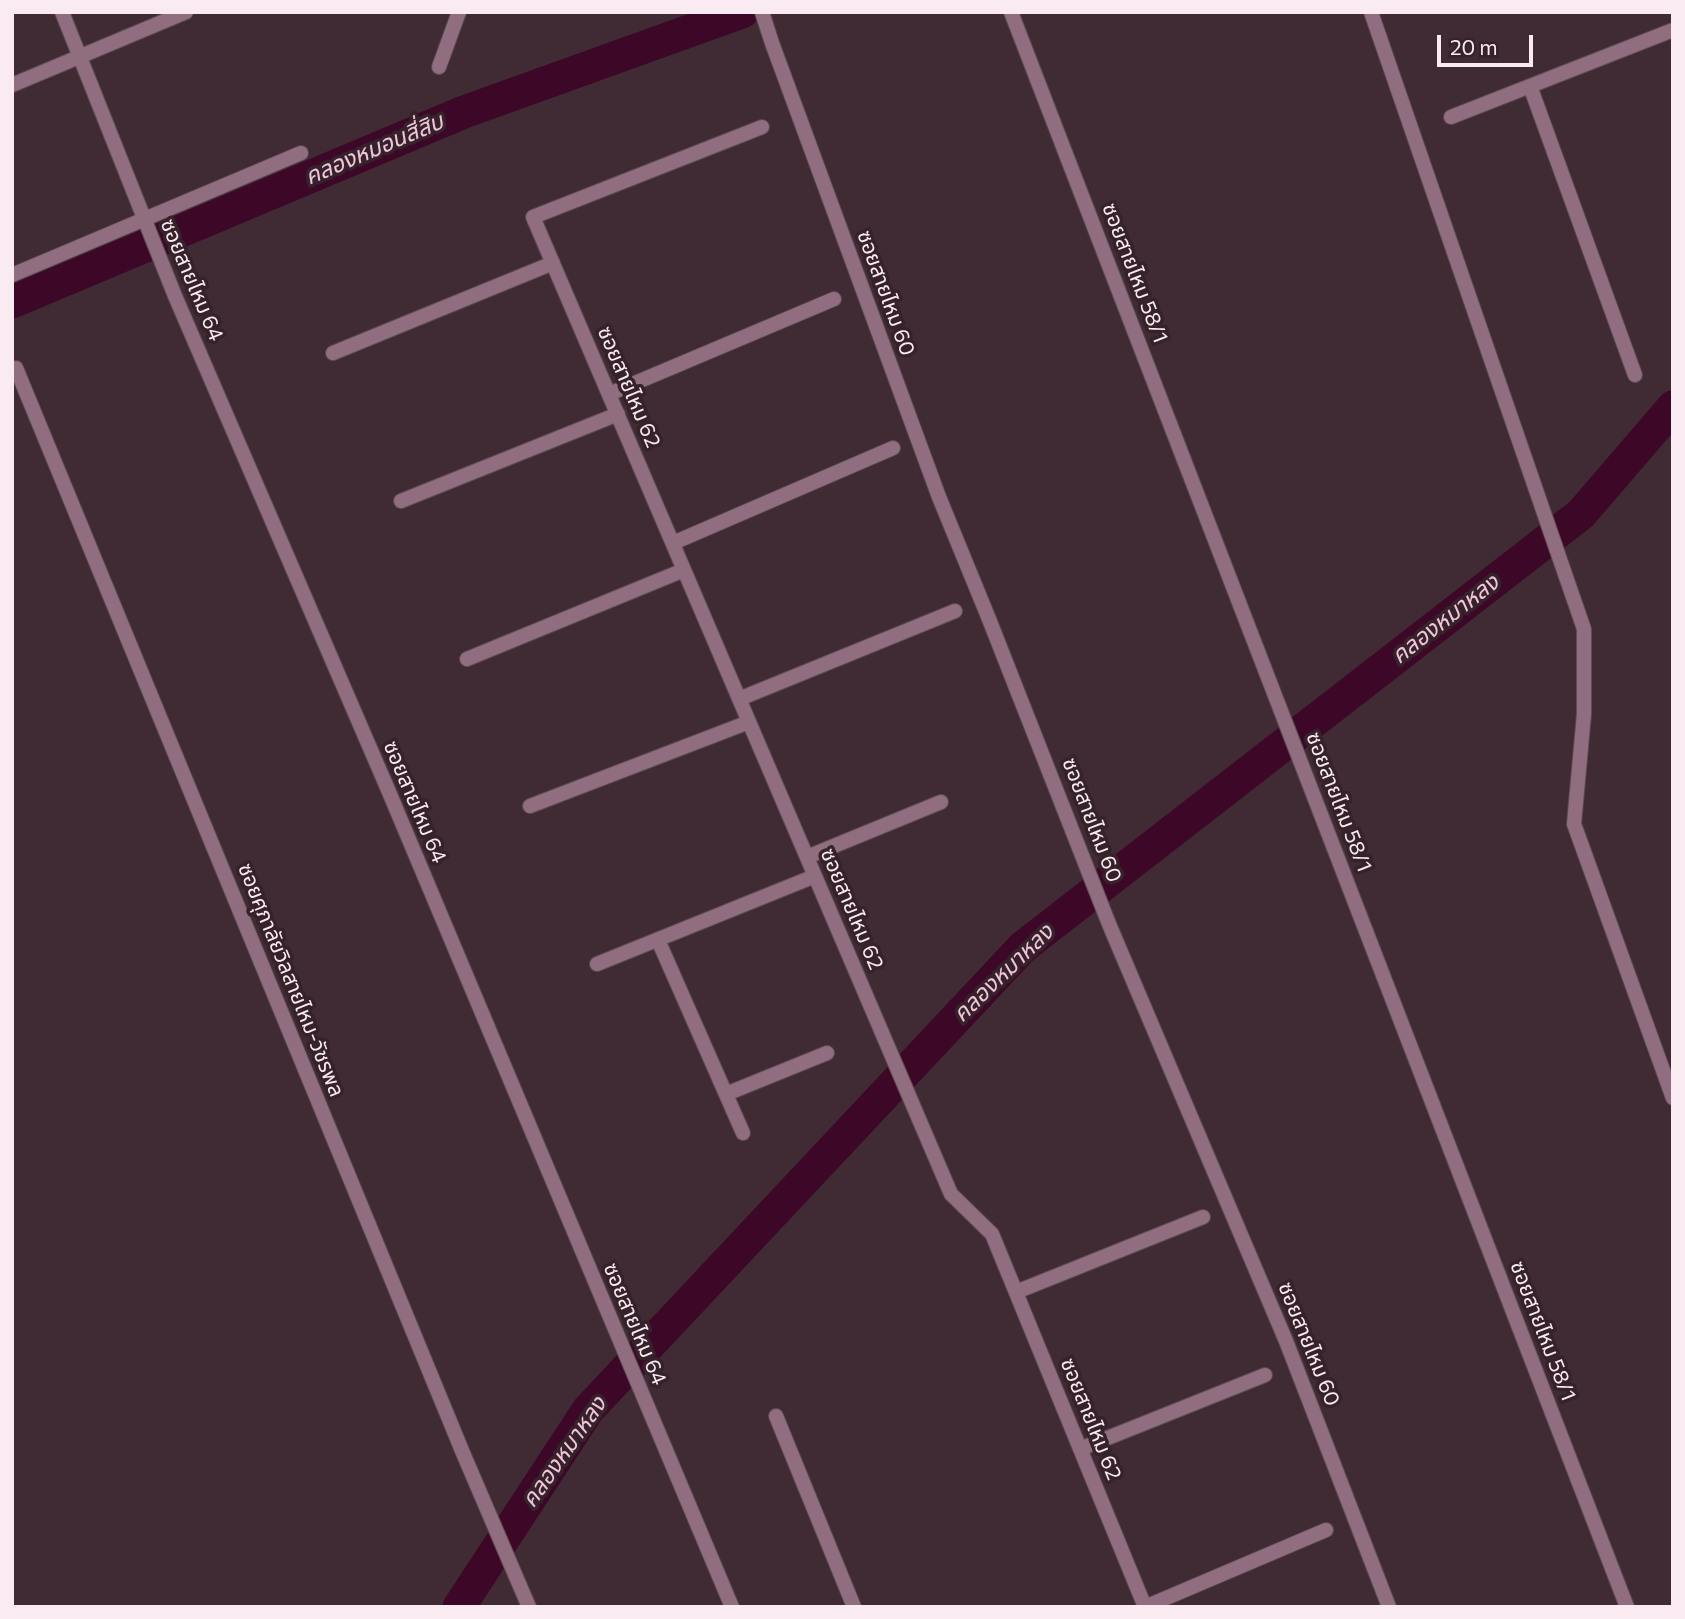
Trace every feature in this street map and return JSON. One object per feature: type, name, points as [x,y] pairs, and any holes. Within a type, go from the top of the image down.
[{"type":"street","name":"ซอยสายไหม 64","points":[[62,12],[175,296],[389,792],[732,1607]]},
{"type":"street","points":[[12,85],[186,12]]},
{"type":"street","points":[[439,66],[459,12]]},
{"type":"street","name":"ซอยสายไหม 60","points":[[762,12],[939,497],[1110,923],[1286,1341],[1389,1607]]},
{"type":"street","name":"ซอยสายไหม 58/1","points":[[1012,12],[1628,1607]]},
{"type":"street","points":[[1371,12],[1584,629],[1584,714],[1574,824],[1673,1098]]},
{"type":"street","points":[[1451,117],[1673,30]]},
{"type":"street","points":[[1530,86],[1635,375]]},
{"type":"street","name":"ซอยสายไหม 62","points":[[762,127],[533,217],[951,1194],[992,1234],[1145,1607]]},
{"type":"street","points":[[12,275],[146,226],[301,153]]},
{"type":"street","points":[[333,352],[554,263]]},
{"type":"street","points":[[609,394],[834,299]]},
{"type":"street","name":"ซอยศุภาลัยวิลสายไหม-วัชรพล","points":[[16,368],[529,1607]]},
{"type":"street","points":[[401,501],[618,414]]},
{"type":"street","points":[[673,543],[893,448]]},
{"type":"street","points":[[467,659],[684,570]]},
{"type":"street","points":[[739,699],[955,611]]},
{"type":"street","points":[[530,806],[749,722]]},
{"type":"street","points":[[807,857],[941,802]]},
{"type":"street","points":[[597,964],[815,877]]},
{"type":"street","points":[[658,940],[743,1133]]},
{"type":"street","points":[[726,1094],[827,1053]]},
{"type":"street","points":[[1016,1292],[1203,1216]]},
{"type":"street","points":[[1080,1448],[1265,1375]]},
{"type":"street","points":[[776,1416],[854,1607]]},
{"type":"street","points":[[1145,1607],[1325,1530]]},
{"type":"waterway","name":"คลองหมอนสี่สิบ","points":[[12,302],[464,112],[742,12]]},
{"type":"waterway","name":"คลองหมาหลง","points":[[459,1607],[588,1410],[1023,947],[1581,514],[1673,407]]}]
